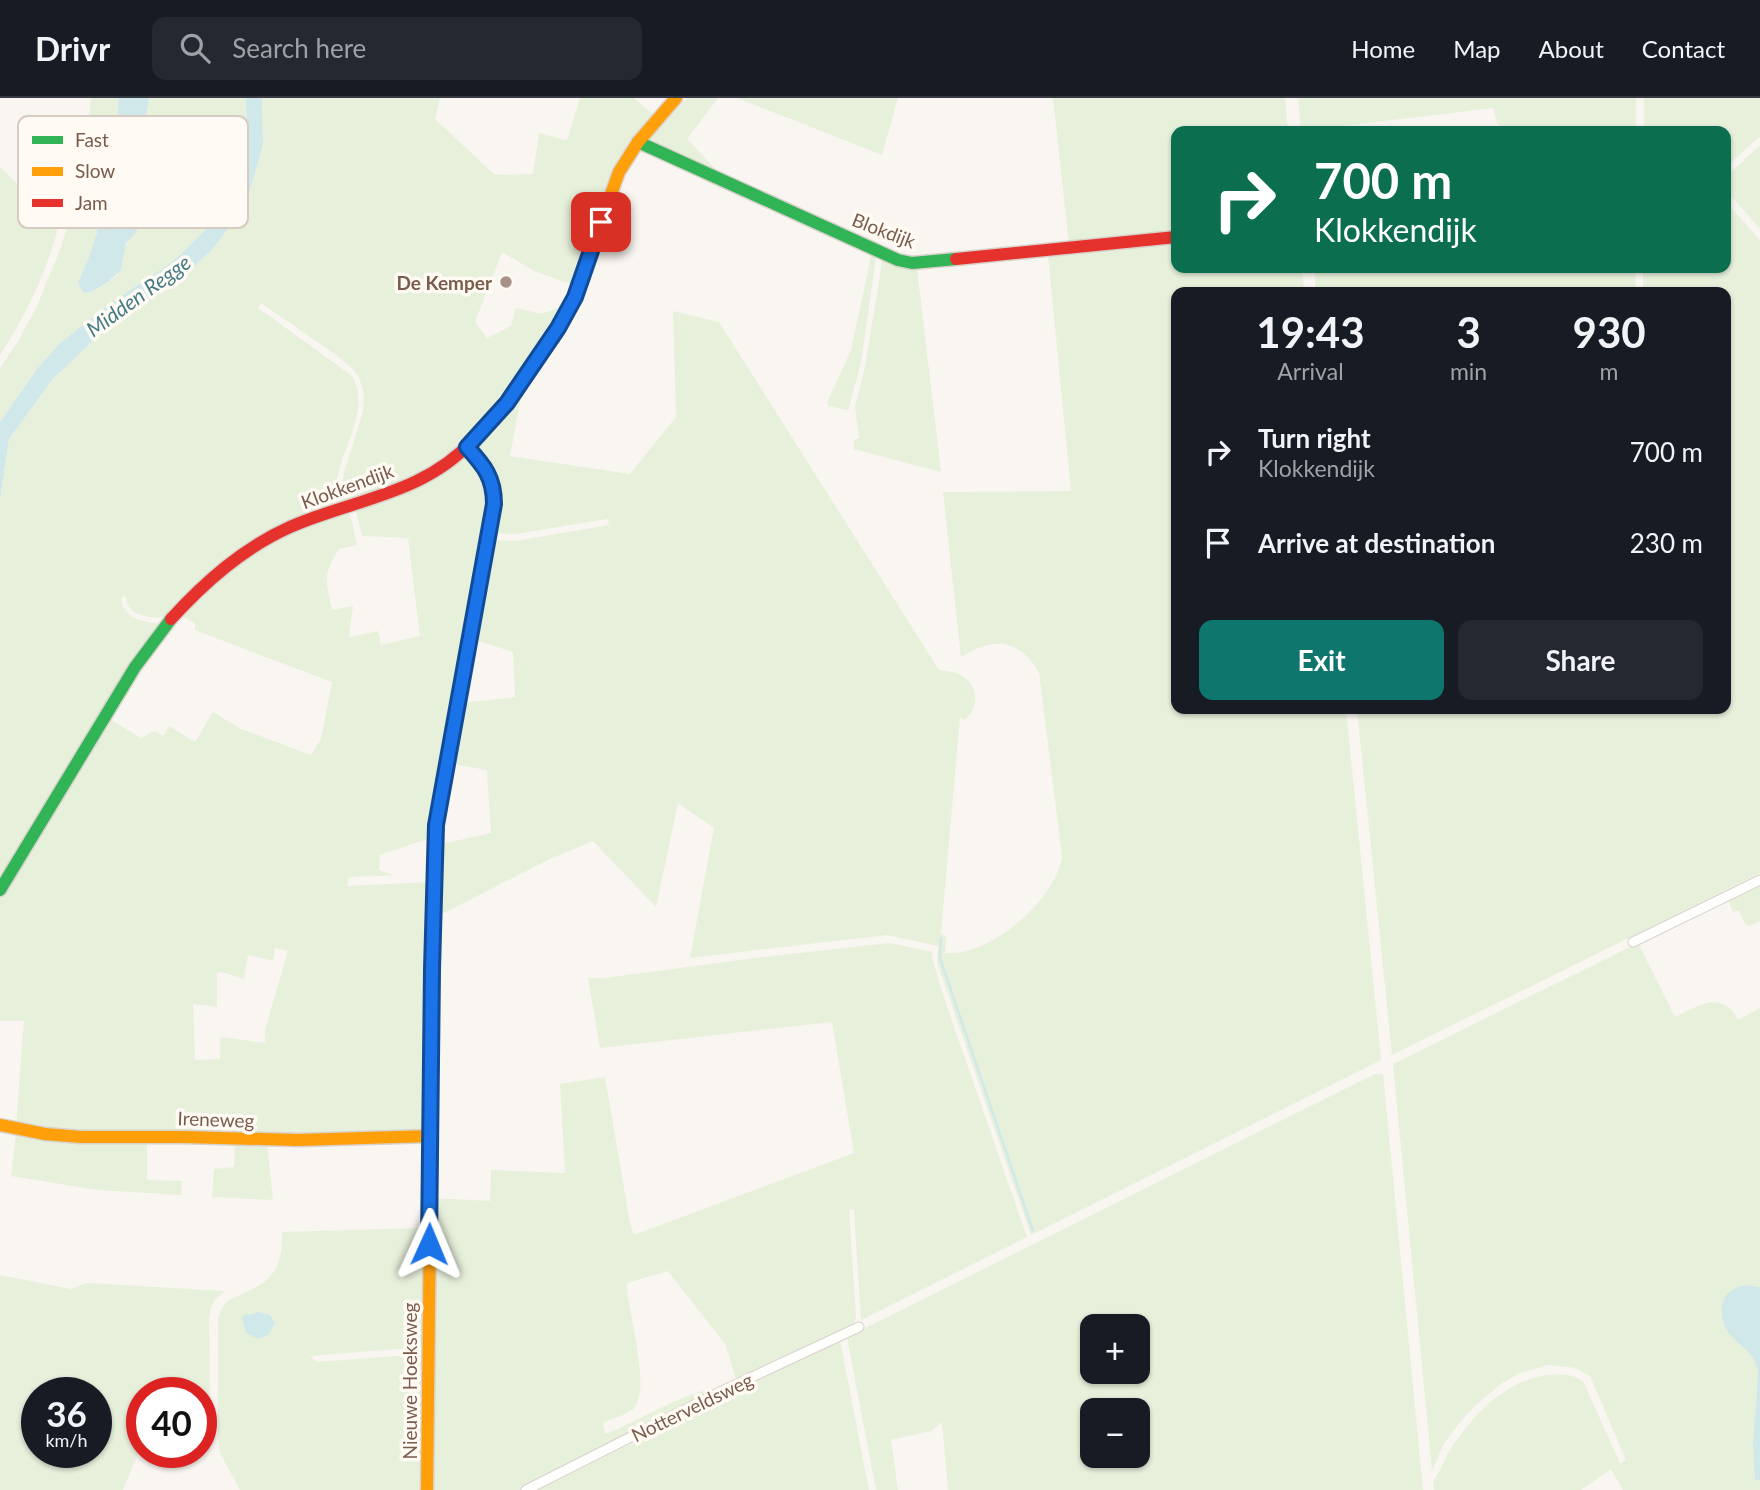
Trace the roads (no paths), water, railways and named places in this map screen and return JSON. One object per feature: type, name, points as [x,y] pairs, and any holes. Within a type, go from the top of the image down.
[{"type":"street","name":"Klokkendijk","points":[[0,890],[135,667],[163,628],[197,591],[238,557],[288,528],[378,498],[446,465],[467,447],[507,403],[558,328],[575,297],[619,172],[638,142],[676,98]]},
{"type":"street","name":"Blokdijk","points":[[638,142],[898,260],[912,263],[1171,237]]},
{"type":"street","name":"Nieuwe Hoeksweg","points":[[427,1490],[436,825],[494,504],[489,474],[467,447]]},
{"type":"street","points":[[1633,942],[1760,880]]},
{"type":"street","name":"Ireneweg","points":[[0,1125],[81,1137],[298,1140],[431,1136]]},
{"type":"street","name":"Notterveldsweg","points":[[526,1490],[722,1391],[859,1327]]},
{"type":"water","points":[[119,98],[149,98],[146,116],[118,116]]},
{"type":"water","points":[[246,98],[262,98],[263,145],[248,193],[248,116]]},
{"type":"water","points":[[98,228],[138,228],[126,243],[121,270],[107,283],[91,292],[83,293],[78,282]]},
{"type":"water","name":"Midden Regge","points":[[207,228],[229,228],[211,251],[193,267],[97,337],[52,380],[9,439],[0,500],[0,422],[37,369],[58,345],[108,305],[179,256]]},
{"type":"water","points":[[1747,1285],[1760,1287],[1760,1480],[1755,1481],[1753,1445],[1758,1371],[1749,1353],[1728,1332],[1723,1322],[1722,1310],[1727,1295]]},
{"type":"water","points":[[258,1312],[270,1315],[275,1323],[268,1335],[258,1339],[246,1333],[242,1318],[246,1314]]},
{"type":"waterway","points":[[941,938],[940,958],[1033,1231]]},
{"type":"place","name":"De Kemper","points":[[506,282]]}]
